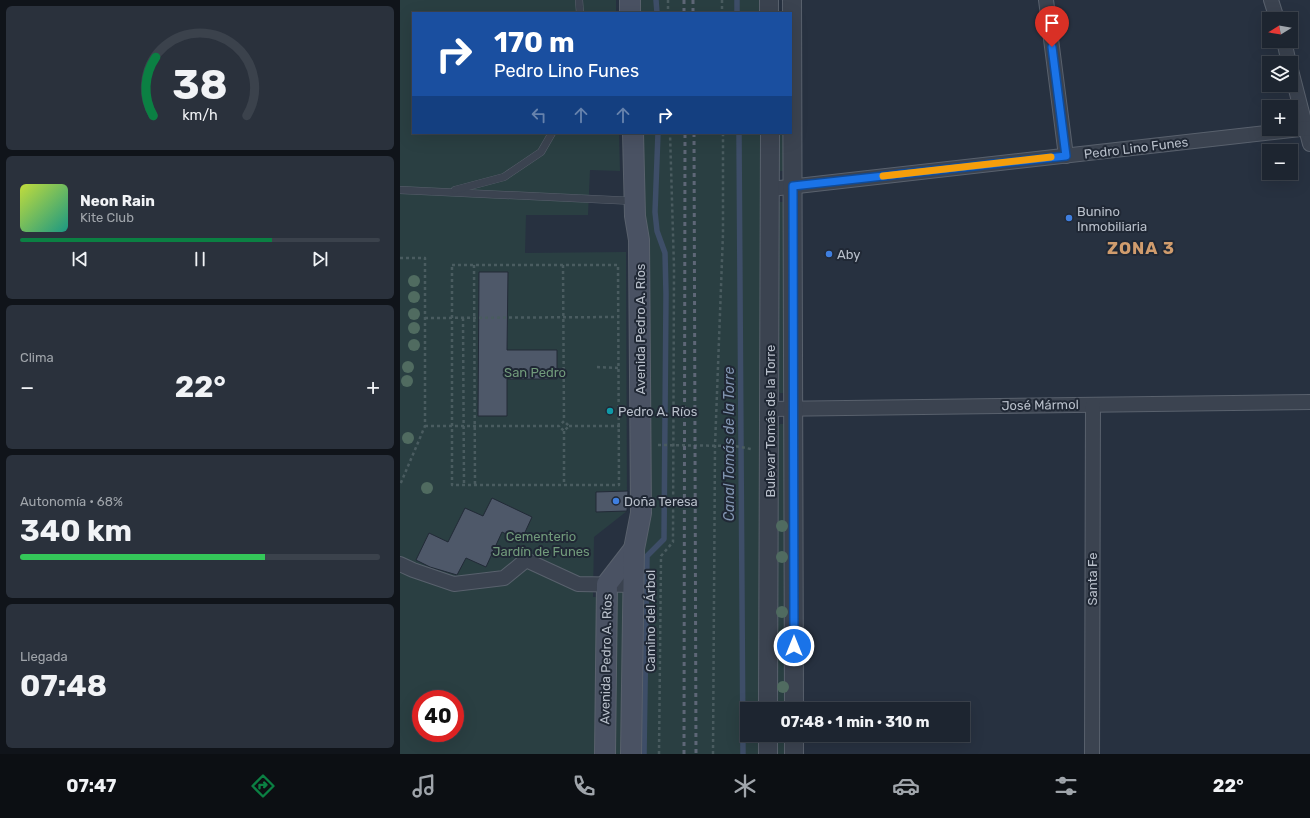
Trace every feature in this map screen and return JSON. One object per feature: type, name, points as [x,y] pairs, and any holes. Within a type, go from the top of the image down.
[{"type":"main road","points":[[630,0],[630,12]]},
{"type":"main road","name":"Avenida Pedro A. Ríos","points":[[631,754],[634,549],[641,513],[639,240],[635,201],[633,134]]},
{"type":"main road","name":"Avenida Pedro A. Ríos","points":[[605,754],[607,584],[634,549]]},
{"type":"main road","points":[[606,661],[633,662]]},
{"type":"street","points":[[768,0],[769,12]]},
{"type":"street","name":"Bulevar Tomás de la Torre","points":[[792,0],[794,702]]},
{"type":"street","points":[[1046,0],[1066,156]]},
{"type":"street","points":[[1271,0],[1275,12]]},
{"type":"street","points":[[1297,92],[1308,128],[1310,144]]},
{"type":"street","name":"Pedro Lino Funes","points":[[771,189],[1308,128]]},
{"type":"street","name":"Bulevar Tomás de la Torre","points":[[768,702],[770,134]]},
{"type":"street","name":"José Mármol","points":[[770,408],[1310,402]]},
{"type":"street","name":"Santa Fe","points":[[1092,754],[1093,405]]},
{"type":"street","points":[[400,564],[454,584],[504,578],[526,560],[578,584],[634,585]]},
{"type":"street","points":[[768,742],[768,754]]},
{"type":"street","points":[[794,742],[794,754]]},
{"type":"lane","points":[[579,0],[580,12]]},
{"type":"lane","points":[[449,192],[504,178],[541,152],[551,134]]},
{"type":"lane","points":[[400,190],[635,201]]},
{"type":"path","points":[[668,0],[668,12]]},
{"type":"path","points":[[722,0],[722,12]]},
{"type":"path","name":"Camino del Árbol","points":[[659,754],[661,556],[673,542],[674,445],[670,134]]},
{"type":"path","points":[[714,754],[715,446],[723,234],[723,134]]},
{"type":"path","points":[[400,258],[425,258],[425,426],[400,485]]},
{"type":"path","points":[[452,265],[563,265],[618,265],[619,485],[452,485],[452,265]]},
{"type":"path","points":[[474,265],[475,485]]},
{"type":"path","points":[[425,426],[559,426],[564,421],[563,265]]},
{"type":"path","points":[[425,318],[640,318]]},
{"type":"path","points":[[463,318],[464,485]]},
{"type":"path","points":[[598,368],[619,368]]},
{"type":"path","points":[[564,421],[569,426],[641,426]]},
{"type":"path","points":[[559,426],[564,431],[564,485]]},
{"type":"path","points":[[564,431],[569,426]]},
{"type":"path","points":[[664,445],[735,446],[746,449]]},
{"type":"green space","points":[[400,0],[616,0],[616,12],[412,12],[412,134],[619,134],[620,171],[590,170],[588,215],[526,215],[525,253],[626,252],[627,511],[594,537],[593,597],[607,597],[634,549],[633,134],[770,134],[768,702],[740,702],[740,742],[768,742],[768,754],[400,754]]},
{"type":"green space","points":[[630,0],[769,0],[769,12],[630,12]]},
{"type":"green space","points":[[776,134],[788,134],[785,171],[780,171],[776,166]]},
{"type":"green space","points":[[779,202],[785,202],[785,393],[780,393],[777,389],[776,208]]},
{"type":"green space","points":[[780,424],[786,424],[788,702],[776,702],[777,430]]},
{"type":"green space","points":[[776,742],[788,742],[788,754],[776,754]]},
{"type":"building","points":[[479,272],[508,272],[507,350],[557,350],[557,379],[507,379],[507,416],[478,416]]},
{"type":"building","points":[[628,491],[627,511],[596,512],[596,492]]},
{"type":"building","points":[[492,498],[532,517],[521,541],[502,532],[486,567],[466,558],[457,575],[430,567],[416,560],[429,533],[448,542],[465,508],[483,516]]},
{"type":"waterway","points":[[656,0],[657,12]]},
{"type":"waterway","name":"Canal Tomás de la Torre","points":[[737,0],[737,12]]},
{"type":"waterway","points":[[644,754],[647,556],[664,539],[666,294],[665,253],[657,231],[655,212],[658,134]]},
{"type":"waterway","name":"Canal Tomás de la Torre","points":[[739,134],[743,754]]},
{"type":"railway","points":[[684,0],[684,12]]},
{"type":"railway","points":[[693,0],[693,12]]},
{"type":"railway","points":[[684,754],[685,134]]},
{"type":"railway","points":[[694,134],[696,754]]},
{"type":"slow traffic","points":[[883,176],[1051,157]]},
{"type":"place","name":"Bunino Inmobiliaria","points":[[1069,218]]},
{"type":"place","name":"Aby","points":[[829,254]]},
{"type":"place","name":"Pedro A. Ríos","points":[[610,411]]},
{"type":"place","name":"Doña Teresa","points":[[616,501]]},
{"type":"district","name":"ZONA 3","points":[[1141,248]]},
{"type":"route","points":[[794,646],[793,186],[1066,156],[1052,47]]},
{"type":"park label","name":"San Pedro","points":[[535,372]]},
{"type":"park label","name":"Cementerio Jardín de Funes","points":[[541,544]]}]
